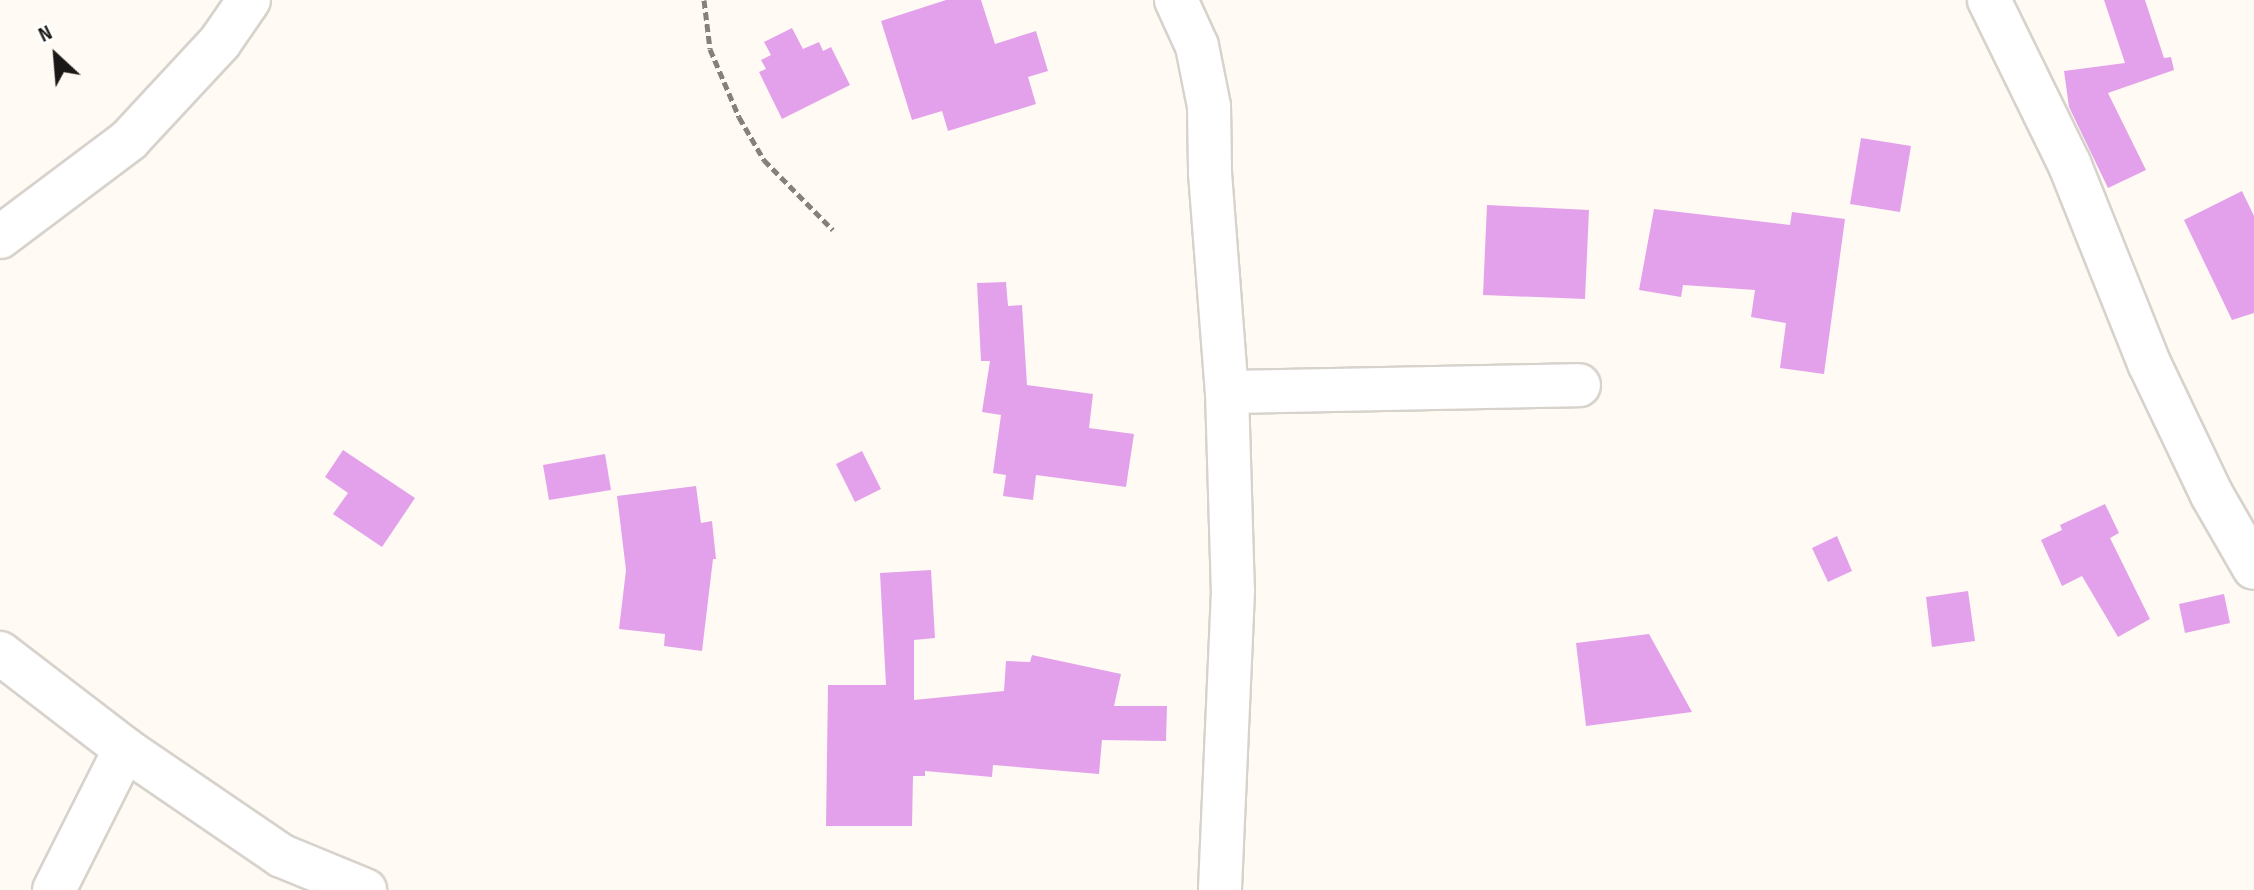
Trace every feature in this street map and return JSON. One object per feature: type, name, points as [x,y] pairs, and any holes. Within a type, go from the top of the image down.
[{"type":"street","points":[[0,237],[129,140],[220,42],[249,0]]},
{"type":"street","points":[[1176,0],[1197,46],[1209,106],[1210,173],[1227,392],[1233,591],[1220,890]]},
{"type":"street","points":[[1989,0],[2069,163],[2149,363],[2212,495],[2254,568]]},
{"type":"street","points":[[1227,392],[1579,385]]},
{"type":"street","points":[[0,653],[125,749],[282,856],[365,890]]},
{"type":"street","points":[[54,890],[125,749]]},
{"type":"path","points":[[704,0],[710,49],[739,117],[764,160],[833,230]]},
{"type":"building","points":[[946,0],[981,0],[995,44],[1036,31],[1048,71],[1028,77],[1036,104],[948,131],[942,111],[912,120],[881,21]]},
{"type":"building","points":[[2104,0],[2145,0],[2164,58],[2171,57],[2174,70],[2108,93],[2146,170],[2108,188],[2069,107],[2064,71],[2125,63]]},
{"type":"building","points":[[792,28],[803,49],[819,42],[823,51],[831,47],[850,85],[782,119],[759,72],[766,69],[761,60],[771,55],[764,42]]},
{"type":"building","points":[[1861,138],[1911,146],[1900,212],[1850,204]]},
{"type":"building","points":[[2242,191],[2254,216],[2254,313],[2232,320],[2184,220]]},
{"type":"building","points":[[1487,205],[1589,210],[1585,299],[1483,295]]},
{"type":"building","points":[[1654,209],[1790,225],[1792,212],[1845,219],[1824,374],[1780,368],[1786,323],[1751,317],[1755,290],[1683,285],[1681,297],[1639,290]]},
{"type":"building","points":[[1006,282],[1008,306],[1022,305],[1027,385],[1093,394],[1089,428],[1134,434],[1126,487],[1036,475],[1033,500],[1003,496],[1006,475],[993,473],[1001,415],[982,412],[990,361],[981,361],[977,283]]},
{"type":"building","points":[[343,450],[415,498],[382,547],[333,514],[348,493],[325,477]]},
{"type":"building","points":[[862,451],[881,489],[855,502],[836,464]]},
{"type":"building","points":[[605,454],[611,490],[549,500],[543,465]]},
{"type":"building","points":[[696,486],[701,523],[712,521],[716,559],[713,559],[702,651],[664,646],[665,634],[619,629],[626,570],[617,496]]},
{"type":"building","points":[[2105,504],[2119,533],[2110,538],[2150,619],[2118,637],[2082,576],[2062,586],[2041,540],[2062,530],[2060,525]]},
{"type":"building","points":[[1837,536],[1852,571],[1828,582],[1812,548]]},
{"type":"building","points":[[931,570],[935,638],[914,640],[914,700],[1004,691],[1006,661],[1030,662],[1032,655],[1121,674],[1114,706],[1167,706],[1166,741],[1102,740],[1099,774],[993,765],[992,777],[925,771],[925,776],[913,776],[912,826],[826,826],[828,685],[886,685],[880,573]]},
{"type":"building","points":[[1968,591],[1975,641],[1932,647],[1926,597]]},
{"type":"building","points":[[2224,594],[2230,623],[2185,633],[2179,604]]},
{"type":"building","points":[[1649,634],[1692,712],[1586,726],[1576,643]]}]
